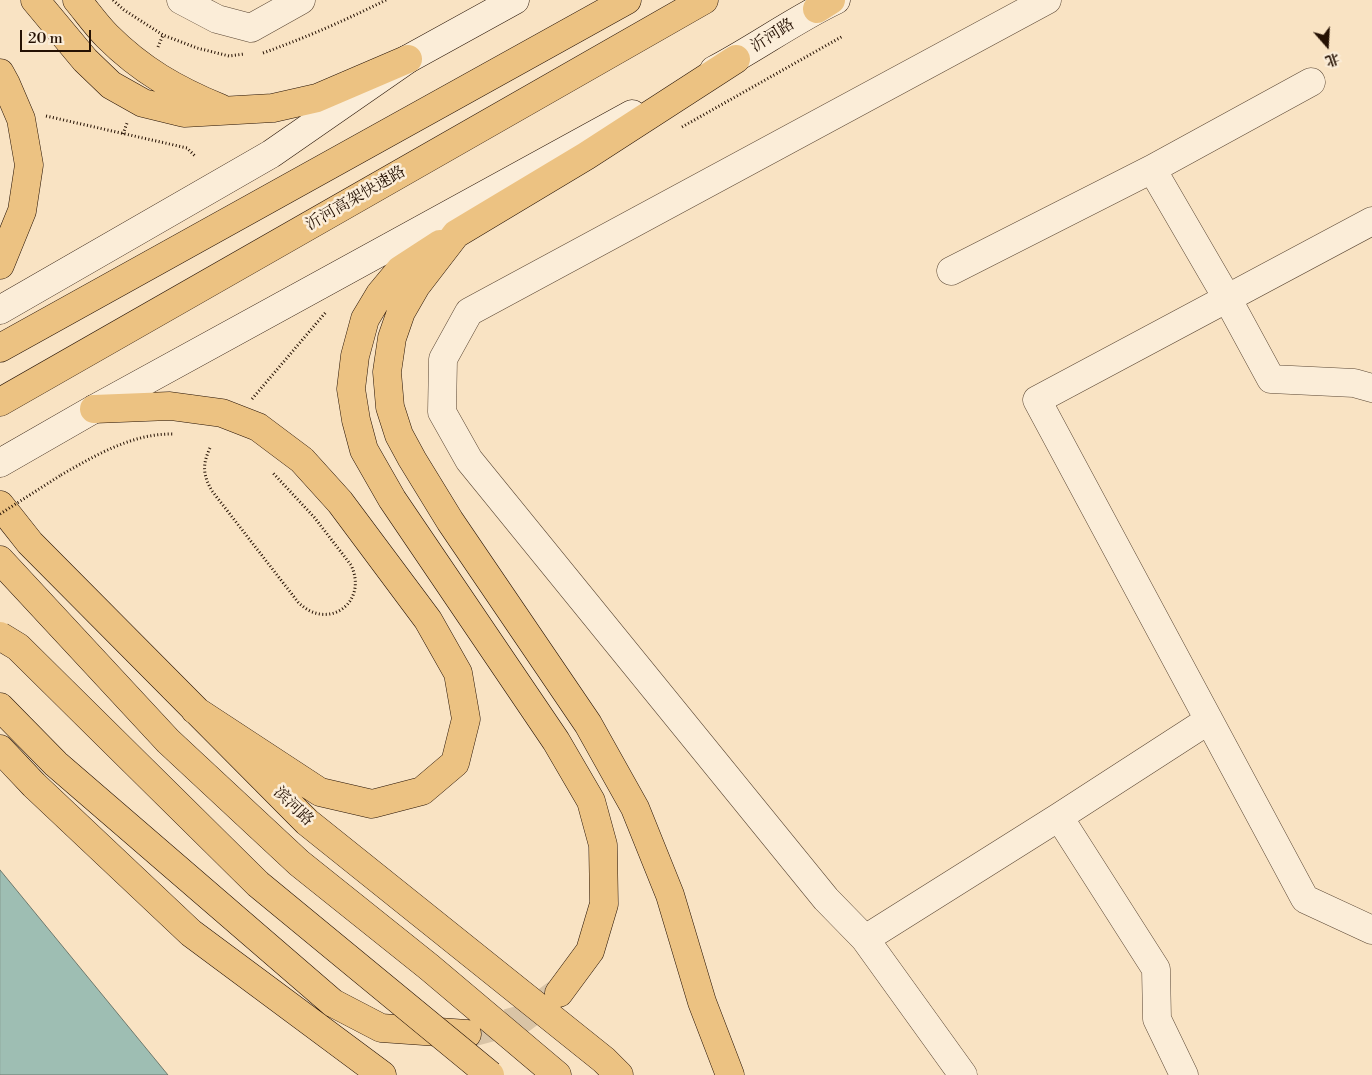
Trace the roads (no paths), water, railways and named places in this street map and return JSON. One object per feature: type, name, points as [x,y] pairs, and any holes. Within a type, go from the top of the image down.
[{"type":"main road","points":[[35,0],[86,60],[111,85],[143,103],[184,113],[272,108],[317,98],[408,59]]},
{"type":"main road","points":[[77,0],[106,35],[138,63],[160,79],[190,96],[224,110]]},
{"type":"main road","points":[[0,348],[627,0]]},
{"type":"main road","name":"沂河高架快速路","points":[[4,400],[704,0]]},
{"type":"main road","points":[[558,993],[590,951],[604,904],[603,845],[591,801],[556,741],[387,491],[364,450],[356,420],[351,389],[355,356],[365,319],[380,294],[400,270],[586,156],[736,59]]},
{"type":"main road","points":[[0,73],[21,119],[29,165],[22,211],[0,265]]},
{"type":"main road","points":[[456,234],[416,286],[401,312],[392,338],[387,372],[390,407],[399,435],[450,521],[588,724],[635,808],[670,895],[702,1002],[730,1075]]},
{"type":"main road","points":[[94,409],[170,406],[222,413],[258,427],[302,460],[340,502],[428,620],[458,673],[466,719],[455,763],[422,790],[372,804],[320,792],[195,710]]},
{"type":"main road","name":"滨河路","points":[[0,505],[30,543],[307,822],[604,1060],[619,1075]]},
{"type":"main road","points":[[0,560],[168,741],[299,863],[429,967],[557,1075]]},
{"type":"main road","points":[[0,636],[18,647],[258,884],[490,1075]]},
{"type":"main road","points":[[0,707],[56,764],[333,1003],[381,1028],[467,1034]]},
{"type":"main road","points":[[0,749],[34,785],[190,933],[382,1075]]},
{"type":"street","points":[[181,0],[217,19],[251,28],[301,0]]},
{"type":"street","points":[[0,310],[272,154],[408,59],[515,0]]},
{"type":"street","points":[[963,1075],[865,939],[826,900],[470,460],[442,412],[443,359],[469,312],[1047,0]]},
{"type":"street","name":"沂河路","points":[[0,463],[38,440],[574,144],[736,59],[828,3]]},
{"type":"street","points":[[951,271],[1152,169],[1311,82]]},
{"type":"street","points":[[1152,169],[1227,298],[1271,379],[1354,383],[1372,388]]},
{"type":"street","points":[[1372,221],[1038,400],[1305,899],[1372,930]]},
{"type":"street","points":[[865,939],[1209,720]]},
{"type":"street","points":[[1059,817],[1156,969],[1157,1019],[1184,1075]]},
{"type":"water","points":[[0,870],[168,1075],[0,1075]]},
{"type":"tunnel","points":[[467,1034],[522,1019],[557,993]]}]
